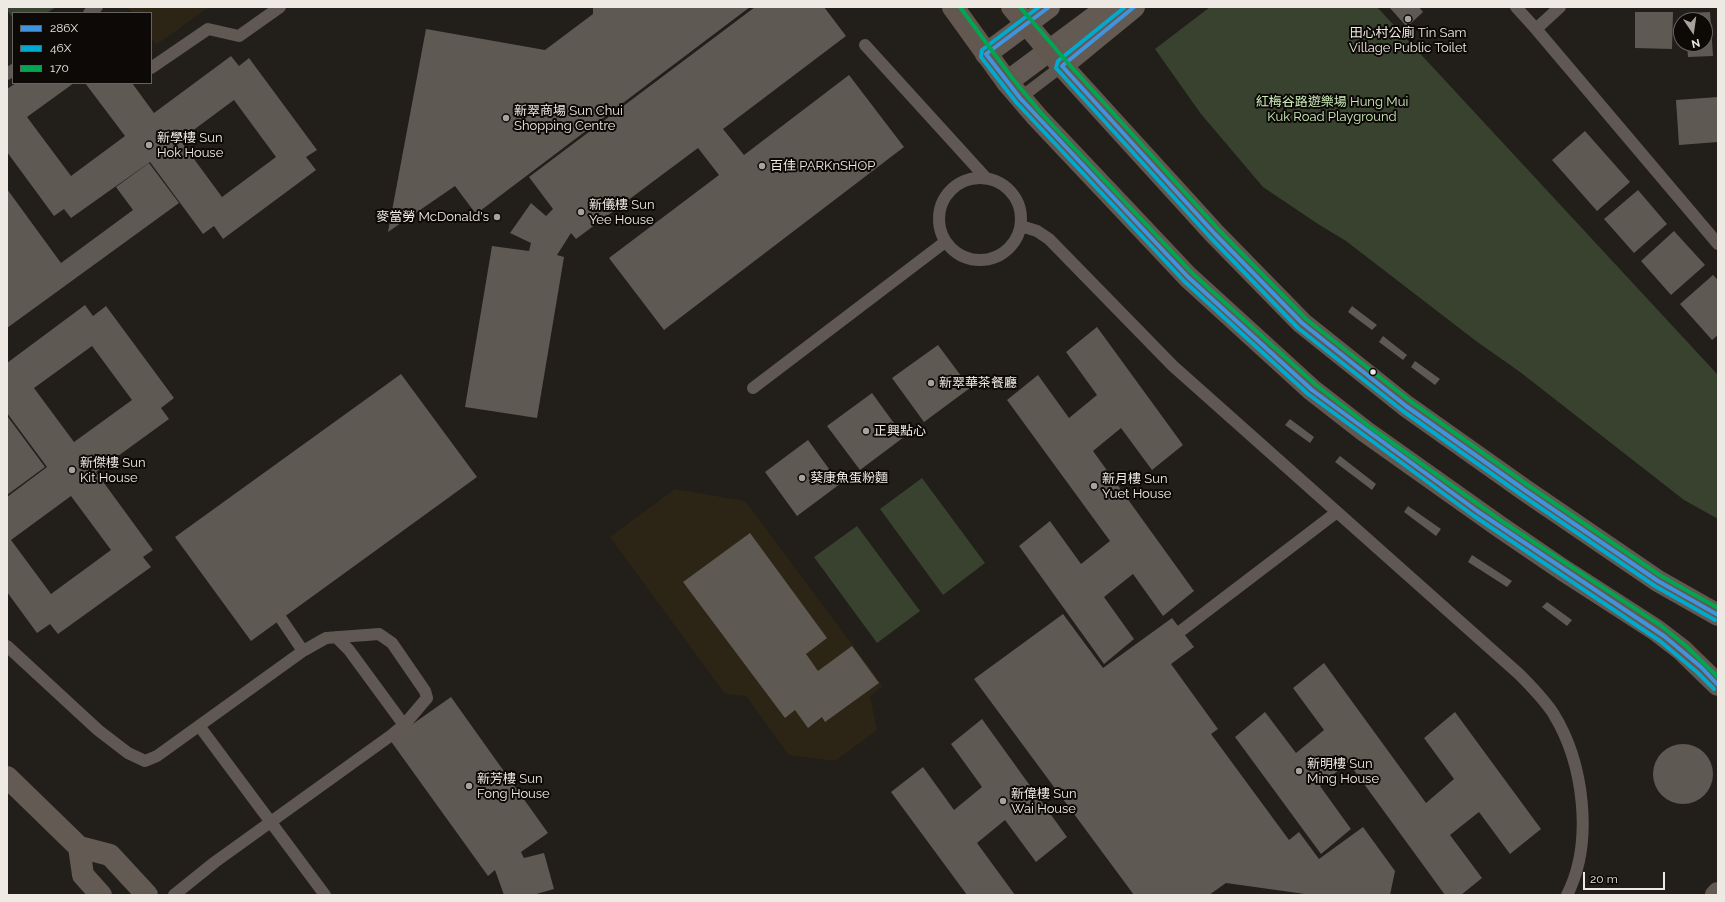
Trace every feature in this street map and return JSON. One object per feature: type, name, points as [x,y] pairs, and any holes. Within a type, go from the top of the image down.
[{"type":"main road","points":[[953,7],[1013,90],[1188,277],[1312,390],[1366,432],[1494,522],[1563,570],[1656,630],[1682,650],[1718,685]]},
{"type":"main road","points":[[1012,7],[1214,233],[1302,324],[1406,406],[1526,491],[1658,581],[1718,615]]},
{"type":"main road","points":[[986,54],[1049,7]]},
{"type":"main road","points":[[1056,58],[1108,7]]},
{"type":"main road","points":[[1013,90],[1056,58],[1134,7]]},
{"type":"main road","points":[[7,777],[79,847],[110,855],[147,895]]},
{"type":"main road","points":[[79,847],[83,875],[101,895]]},
{"type":"lane","points":[[152,67],[208,29],[239,36],[280,7]]},
{"type":"lane","points":[[1516,7],[1718,244]]},
{"type":"lane","points":[[1536,29],[1560,7]]},
{"type":"lane","points":[[865,45],[986,178]]},
{"type":"lane","points":[[986,178],[998,182],[1009,190],[1017,200],[1021,213],[1021,226],[1017,240],[1008,250],[995,258],[981,261],[967,259],[954,252],[945,242],[940,229],[939,216],[942,203],[949,192],[960,184],[972,179],[986,178]]},
{"type":"lane","points":[[1021,226],[1037,231],[1049,239],[1172,366],[1519,674],[1538,693],[1553,713],[1565,737],[1575,762],[1580,786],[1582,810],[1580,853],[1567,895]]},
{"type":"lane","points":[[753,388],[945,242]]},
{"type":"lane","points":[[1182,630],[1337,512]]},
{"type":"lane","points":[[282,620],[303,651]]},
{"type":"lane","points":[[7,646],[98,730],[136,758],[145,761],[157,756],[200,727],[303,651],[326,638],[379,634],[392,643],[427,695],[427,698],[404,725],[393,734],[215,862],[174,895]]},
{"type":"lane","points":[[336,637],[349,650],[404,725]]},
{"type":"lane","points":[[200,727],[325,895]]},
{"type":"shaded area","points":[[127,7],[209,7],[156,45],[152,39],[152,12],[131,12]]},
{"type":"shaded area","points":[[675,489],[745,501],[883,686],[870,696],[877,730],[835,761],[789,755],[746,696],[725,694],[610,537]]},
{"type":"green space","points":[[7,7],[56,7],[48,12],[12,12],[12,17],[7,10]]},
{"type":"green space","name":"紅梅谷路遊樂場 Hung Mui Kuk Road Playground","points":[[1210,7],[1377,7],[1718,375],[1718,519],[1684,500],[1520,372],[1476,341],[1346,241],[1263,187],[1201,114],[1155,49]]},
{"type":"green space","points":[[922,478],[985,563],[943,595],[880,509]]},
{"type":"green space","points":[[857,526],[920,611],[877,643],[814,557]]},
{"type":"building","name":"新翠商場 Sun Chui Shopping Centre","points":[[593,7],[750,7],[476,214],[455,186],[388,232],[426,29],[545,50],[593,14]]},
{"type":"building","points":[[755,7],[824,7],[846,36],[723,129],[744,155],[849,75],[904,147],[664,330],[609,258],[719,175],[698,148],[576,239],[571,233],[557,255],[564,257],[537,418],[465,407],[492,246],[529,251],[531,243],[510,233],[531,203],[546,216],[553,209],[529,177]]},
{"type":"building","name":"田心村公廁 Tin Sam Village Public Toilet","points":[[1389,7],[1419,7],[1423,12],[1407,27]]},
{"type":"building","points":[[1635,12],[1673,12],[1672,49],[1635,48]]},
{"type":"building","points":[[1688,52],[1713,52],[1713,56],[1688,57]]},
{"type":"building","name":"新學樓 Sun Hok House","points":[[231,56],[239,66],[249,58],[317,150],[306,157],[316,170],[223,239],[214,226],[203,234],[150,162],[71,218],[64,209],[54,216],[7,152],[7,89],[14,84],[73,84],[27,117],[71,176],[125,136],[86,84],[133,84],[154,113]],"holes":[[[234,100],[276,157],[222,197],[180,140]]]},
{"type":"building","points":[[1718,97],[1718,142],[1679,145],[1676,100]]},
{"type":"building","points":[[1585,131],[1630,182],[1597,211],[1552,160]]},
{"type":"building","points":[[149,163],[179,203],[7,328],[7,189],[61,263],[133,210],[116,187]]},
{"type":"building","points":[[1638,190],[1667,224],[1634,253],[1604,219]]},
{"type":"building","points":[[1674,231],[1705,265],[1671,295],[1641,261]]},
{"type":"building","points":[[1713,275],[1718,280],[1718,335],[1712,340],[1680,304]]},
{"type":"building","name":"新傑樓 Sun Kit House","points":[[85,305],[93,316],[106,306],[174,398],[161,408],[169,419],[96,472],[153,550],[143,557],[151,567],[58,634],[50,624],[37,633],[7,592],[7,497],[47,467],[7,413],[7,363]],"holes":[[[92,346],[132,400],[74,442],[34,388]],[[71,496],[111,550],[51,594],[11,540]]]},
{"type":"building","points":[[1352,306],[1377,325],[1372,330],[1348,312]]},
{"type":"building","name":"新月樓 Sun Yuet House","points":[[1097,327],[1183,445],[1152,470],[1121,428],[1093,451],[1194,591],[1163,616],[1133,574],[1104,597],[1134,639],[1104,664],[1019,546],[1050,521],[1081,564],[1110,541],[1007,400],[1038,375],[1069,418],[1097,395],[1066,352]]},
{"type":"building","points":[[1383,336],[1407,355],[1403,360],[1379,342]]},
{"type":"building","name":"新翠華茶餐廳","points":[[938,345],[970,388],[924,422],[892,378]]},
{"type":"building","points":[[1415,361],[1440,379],[1435,385],[1411,367]]},
{"type":"building","points":[[401,374],[477,477],[251,641],[175,537]]},
{"type":"building","name":"正興點心","points":[[872,393],[904,437],[860,470],[827,426]]},
{"type":"building","points":[[8,417],[45,467],[7,495],[7,418]]},
{"type":"building","points":[[1290,419],[1314,437],[1310,443],[1285,425]]},
{"type":"building","name":"葵康魚蛋粉麵","points":[[808,440],[840,484],[797,516],[765,472]]},
{"type":"building","points":[[1340,456],[1376,484],[1372,490],[1335,462]]},
{"type":"building","points":[[1408,506],[1441,529],[1436,536],[1404,512]]},
{"type":"building","points":[[750,533],[827,638],[806,654],[818,671],[852,646],[879,683],[825,722],[822,717],[808,728],[795,710],[785,718],[683,582]]},
{"type":"building","points":[[1472,555],[1512,581],[1507,587],[1468,562]]},
{"type":"building","points":[[1547,602],[1572,620],[1567,626],[1542,607]]},
{"type":"building","points":[[1063,614],[1103,668],[1172,618],[1194,647],[1171,664],[1218,729],[1211,734],[1289,840],[1299,832],[1319,859],[1363,827],[1395,871],[1390,895],[1312,895],[1226,883],[1209,895],[1134,895],[974,679]]},
{"type":"building","name":"新明樓 Sun Ming House","points":[[1324,663],[1426,803],[1454,779],[1424,738],[1455,712],[1541,829],[1510,854],[1479,812],[1450,835],[1482,878],[1461,895],[1445,895],[1348,762],[1320,786],[1351,829],[1321,854],[1235,737],[1265,712],[1296,753],[1324,730],[1293,688]]},
{"type":"building","name":"新芳樓 Sun Fong House","points":[[451,697],[548,833],[521,852],[524,858],[544,853],[554,889],[533,895],[504,895],[495,870],[488,876],[390,740]]},
{"type":"building","name":"新偉樓 Sun Wai House","points":[[982,719],[1067,837],[1036,862],[1005,820],[977,843],[1015,895],[967,895],[891,792],[923,767],[954,810],[982,787],[951,744]]},
{"type":"building","points":[[1677,744],[1689,744],[1700,749],[1708,757],[1713,768],[1711,786],[1700,799],[1689,804],[1677,804],[1666,799],[1658,791],[1653,780],[1653,768],[1658,757],[1666,749]]},
{"type":"transit line","name":"170","points":[[960,7],[1012,78],[1041,113],[1192,273],[1316,385],[1370,427],[1503,522],[1660,625],[1686,646],[1718,677]]},
{"type":"transit line","name":"170","points":[[1020,7],[1067,62],[1218,229],[1306,319],[1410,401],[1529,486],[1661,576],[1718,608]]},
{"type":"transit line","name":"46X","points":[[1039,7],[982,50],[981,57],[1016,102],[1184,281],[1308,394],[1474,516],[1660,641],[1697,672],[1714,689]]},
{"type":"transit line","name":"286X","points":[[1049,7],[986,54],[1020,98],[1188,277],[1312,390],[1477,511],[1664,636],[1701,667],[1718,685]]},
{"type":"transit line","name":"46X","points":[[1125,7],[1058,61],[1056,68],[1210,237],[1298,328],[1403,411],[1523,496],[1655,586],[1715,620]]},
{"type":"transit line","name":"286X","points":[[1134,7],[1062,66],[1214,233],[1302,323],[1406,406],[1526,491],[1658,581],[1718,615]]},
{"type":"place","name":"田心村公廁 Tin Sam Village Public Toilet","points":[[1408,19]]},
{"type":"place","name":"新翠商場 Sun Chui Shopping Centre","points":[[506,118]]},
{"type":"place","name":"新學樓 Sun Hok House","points":[[149,145]]},
{"type":"place","name":"百佳 PARKnSHOP","points":[[762,166]]},
{"type":"place","name":"新儀樓 Sun Yee House","points":[[581,212]]},
{"type":"place","name":"麥當勞 McDonald's","points":[[497,217]]},
{"type":"place","name":"新翠華茶餐廳","points":[[931,383]]},
{"type":"place","name":"正興點心","points":[[866,431]]},
{"type":"place","name":"新傑樓 Sun Kit House","points":[[72,470]]},
{"type":"place","name":"葵康魚蛋粉麵","points":[[802,478]]},
{"type":"place","name":"新月樓 Sun Yuet House","points":[[1094,486]]},
{"type":"place","name":"新明樓 Sun Ming House","points":[[1299,771]]},
{"type":"place","name":"新芳樓 Sun Fong House","points":[[469,786]]},
{"type":"place","name":"新偉樓 Sun Wai House","points":[[1003,801]]}]
